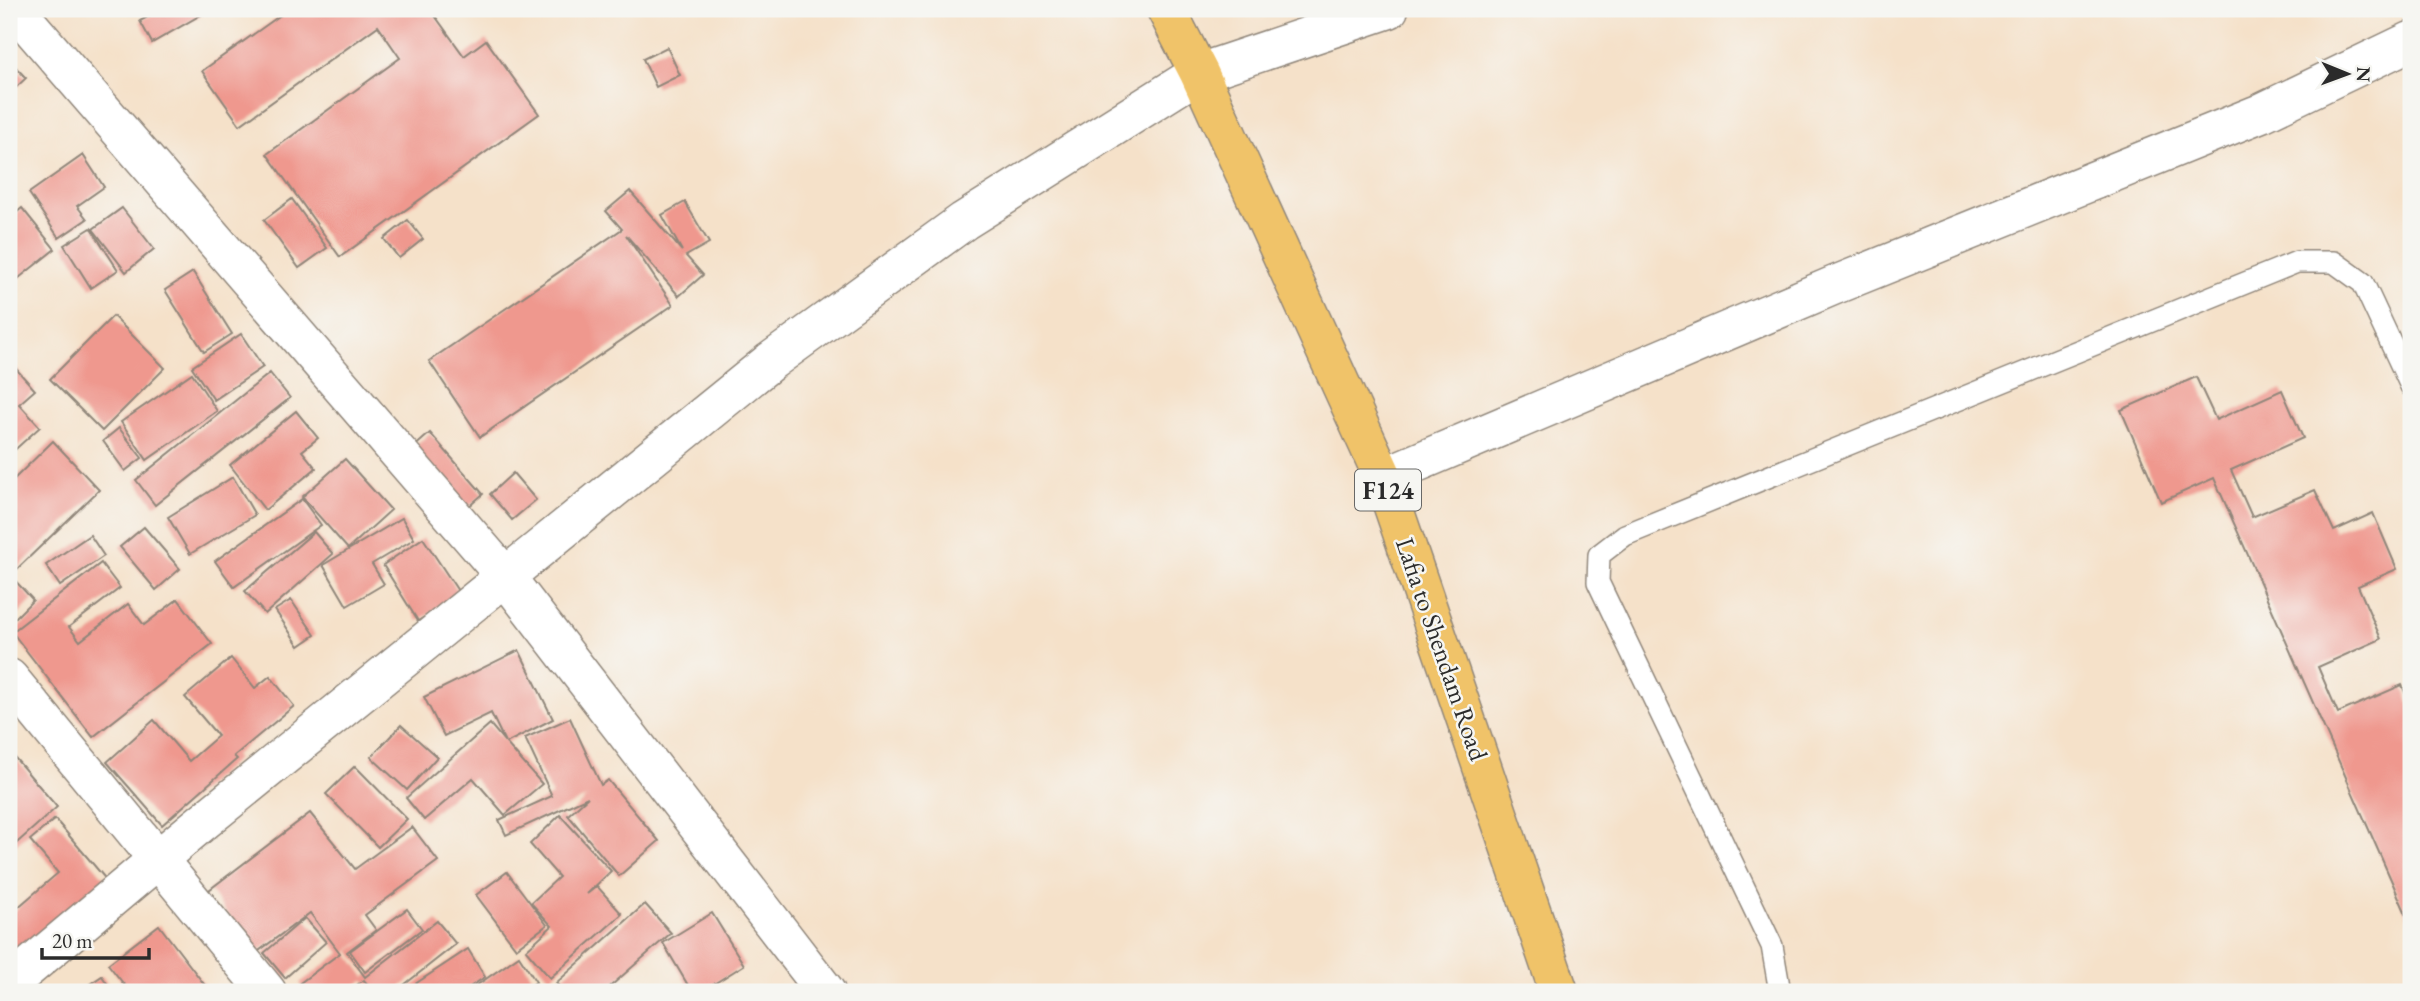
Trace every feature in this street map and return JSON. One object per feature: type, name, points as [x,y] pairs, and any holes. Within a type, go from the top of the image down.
[{"type":"main road","name":"Lafia to Shendam Road","points":[[1166,9],[1199,74],[1383,477],[1559,992]]},
{"type":"street","points":[[15,9],[505,576],[826,992]]},
{"type":"street","points":[[9,984],[771,361],[964,221],[1199,74],[1389,9]]},
{"type":"street","points":[[1383,477],[1835,285],[2261,113],[2411,41]]},
{"type":"street","points":[[9,678],[267,992]]},
{"type":"lane","points":[[1780,992],[1772,946],[1598,582],[1599,555],[1625,535],[2297,262],[2334,262],[2363,283],[2411,386]]},
{"type":"building","points":[[162,9],[211,9],[152,43],[140,21]]},
{"type":"building","points":[[289,9],[430,9],[464,56],[486,40],[539,114],[340,257],[267,154],[400,58],[378,26],[240,125],[202,71]]},
{"type":"building","points":[[667,47],[680,75],[656,87],[643,59]]},
{"type":"building","points":[[9,60],[26,78],[9,94]]},
{"type":"building","points":[[83,155],[104,187],[77,206],[87,219],[59,238],[29,193]]},
{"type":"building","points":[[630,191],[682,251],[662,215],[685,202],[709,243],[686,256],[703,275],[679,296],[626,235],[673,305],[480,437],[429,361],[622,229],[606,211]]},
{"type":"building","points":[[292,199],[327,248],[299,268],[264,220]]},
{"type":"building","points":[[22,208],[55,249],[9,286],[9,219]]},
{"type":"building","points":[[122,208],[154,249],[126,272],[93,229]]},
{"type":"building","points":[[408,220],[423,239],[399,258],[384,239]]},
{"type":"building","points":[[91,228],[118,270],[91,288],[64,245]]},
{"type":"building","points":[[193,272],[232,334],[204,352],[165,290]]},
{"type":"building","points":[[113,316],[165,368],[102,431],[50,379]]},
{"type":"building","points":[[241,334],[263,367],[214,400],[192,367]]},
{"type":"building","points":[[9,361],[35,390],[19,404],[40,427],[9,455]]},
{"type":"building","points":[[192,373],[217,411],[147,460],[121,422]]},
{"type":"building","points":[[270,373],[290,398],[155,505],[136,480]]},
{"type":"building","points":[[2196,377],[2216,420],[2282,390],[2303,438],[2231,470],[2252,517],[2315,490],[2334,531],[2373,513],[2397,569],[2358,586],[2381,639],[2318,667],[2338,713],[2402,685],[2411,706],[2411,861],[2405,864],[2407,868],[2411,867],[2411,925],[2214,478],[2161,502],[2121,410]]},
{"type":"building","points":[[296,411],[318,438],[302,451],[316,468],[265,510],[230,465]]},
{"type":"building","points":[[119,428],[142,458],[125,471],[103,441]]},
{"type":"building","points":[[430,433],[483,494],[466,509],[413,448]]},
{"type":"building","points":[[53,441],[99,490],[16,570],[9,562],[9,530],[13,526],[9,522],[9,484]]},
{"type":"building","points":[[345,459],[391,510],[348,549],[302,497]]},
{"type":"building","points":[[513,473],[536,500],[512,520],[490,494]]},
{"type":"building","points":[[233,477],[255,515],[190,554],[168,517]]},
{"type":"building","points":[[302,499],[321,525],[234,587],[215,561]]},
{"type":"building","points":[[402,518],[414,539],[372,564],[384,584],[347,606],[323,565]]},
{"type":"building","points":[[144,527],[180,569],[156,590],[120,547]]},
{"type":"building","points":[[314,532],[333,554],[265,614],[245,591]]},
{"type":"building","points":[[90,535],[104,556],[60,586],[46,565]]},
{"type":"building","points":[[423,538],[460,594],[418,621],[383,565]]},
{"type":"building","points":[[101,563],[120,588],[69,627],[80,641],[128,604],[144,625],[178,599],[212,644],[93,737],[12,632]]},
{"type":"building","points":[[9,574],[33,600],[9,624]]},
{"type":"building","points":[[291,600],[315,635],[299,646],[275,610]]},
{"type":"building","points":[[519,650],[553,719],[506,743],[542,784],[505,815],[473,778],[424,820],[406,798],[490,724],[505,742],[491,713],[444,736],[424,697]]},
{"type":"building","points":[[231,658],[255,688],[270,676],[294,706],[234,756],[237,759],[162,825],[107,762],[154,720],[189,761],[218,736],[185,697]]},
{"type":"building","points":[[570,718],[601,785],[608,780],[659,841],[619,876],[568,815],[588,797],[506,835],[499,820],[552,796],[525,738]]},
{"type":"building","points":[[401,725],[437,757],[407,790],[371,757]]},
{"type":"building","points":[[15,758],[57,807],[9,850],[9,763]]},
{"type":"building","points":[[355,766],[407,819],[378,847],[326,794]]},
{"type":"building","points":[[310,813],[355,869],[412,827],[438,861],[365,915],[376,930],[347,952],[365,977],[437,921],[456,944],[395,992],[374,992],[364,980],[347,992],[307,992],[300,983],[340,953],[310,913],[256,953],[209,890]]},
{"type":"building","points":[[560,815],[611,871],[587,894],[597,886],[622,914],[550,978],[526,950],[552,926],[531,903],[559,877],[530,844]]},
{"type":"building","points":[[55,819],[109,883],[19,961],[9,949],[9,915],[58,873],[30,840]]},
{"type":"building","points":[[507,872],[547,925],[516,948],[476,895]]},
{"type":"building","points":[[645,904],[671,933],[604,992],[564,992],[556,983]]},
{"type":"building","points":[[407,909],[422,929],[365,972],[350,951]]},
{"type":"building","points":[[712,913],[744,965],[701,992],[692,992],[663,943]]},
{"type":"building","points":[[305,918],[326,942],[285,978],[264,953]]},
{"type":"building","points":[[159,925],[210,992],[130,992],[108,964]]},
{"type":"building","points":[[468,949],[485,977],[462,992],[403,992]]},
{"type":"building","points":[[519,956],[536,982],[522,992],[467,992]]},
{"type":"building","points":[[102,976],[113,992],[78,992]]}]
